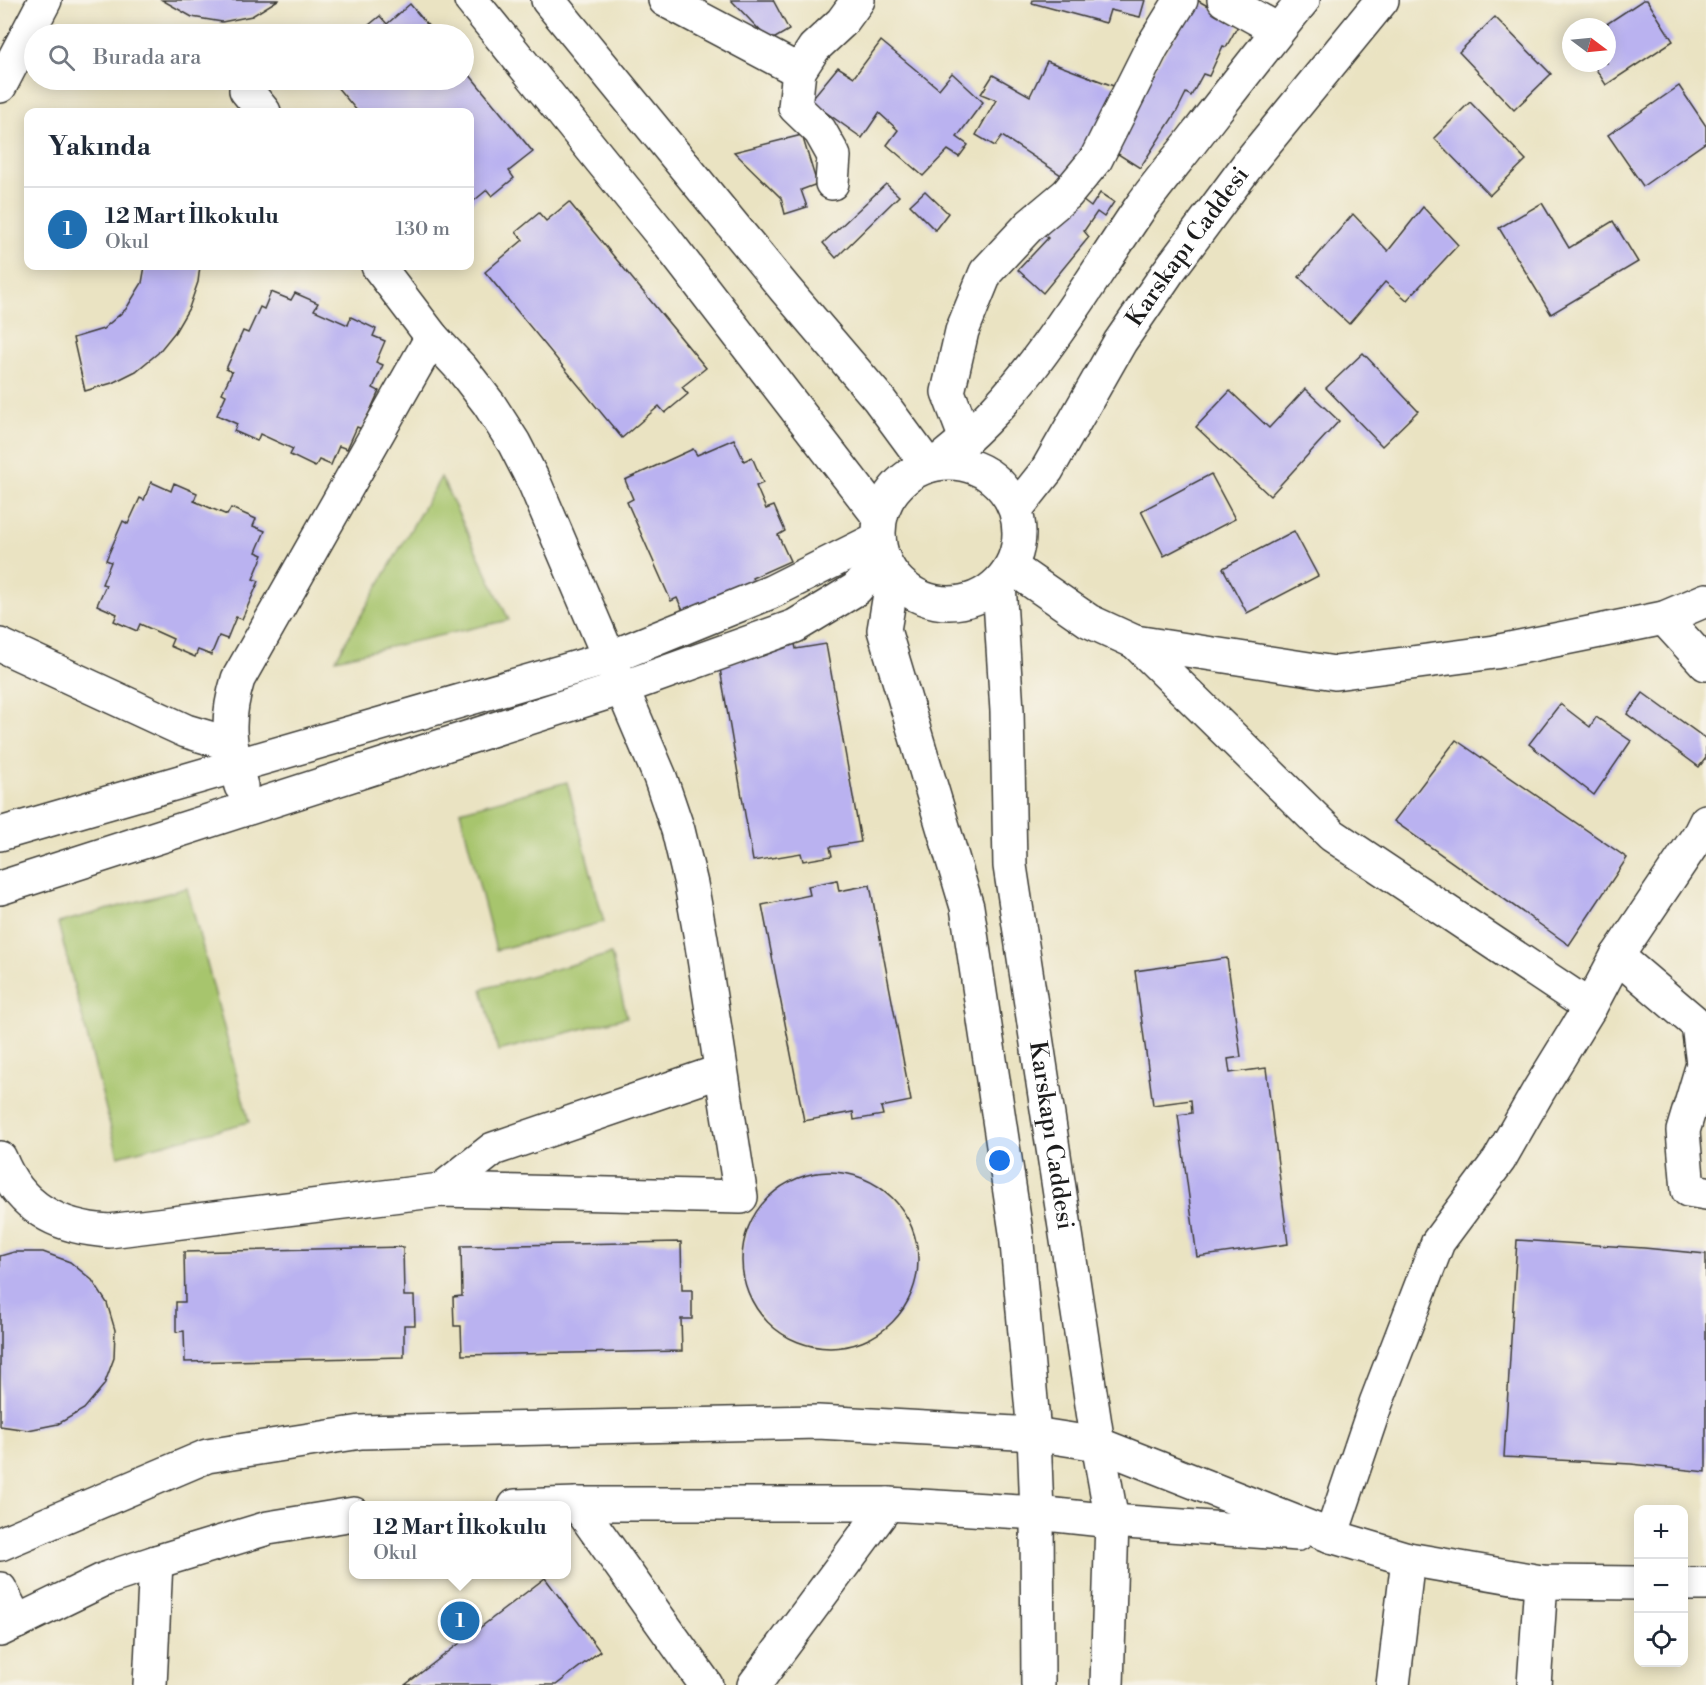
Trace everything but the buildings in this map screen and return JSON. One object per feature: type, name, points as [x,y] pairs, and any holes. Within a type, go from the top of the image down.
[{"type":"main road","points":[[27,24],[45,0]]},
{"type":"main road","points":[[471,0],[665,238],[884,547],[907,590],[924,600],[944,604],[964,603],[983,596],[1005,575],[1018,549],[1020,529],[1016,509],[1006,491],[992,477],[975,467],[955,462],[932,465],[916,471],[900,483],[888,499],[884,547],[884,630],[967,907],[1016,1232],[1034,1434],[1038,1685]]},
{"type":"main road","points":[[548,0],[932,465]]},
{"type":"main road","points":[[665,0],[799,71]]},
{"type":"main road","points":[[720,0],[739,38]]},
{"type":"main road","points":[[832,183],[834,156],[820,131],[795,107],[799,71],[814,48],[842,22],[858,0]]},
{"type":"main road","points":[[966,439],[948,392],[962,331],[986,272],[1030,225],[1067,194],[1096,159],[1152,47],[1181,0]]},
{"type":"main road","points":[[1224,0],[1278,30]]},
{"type":"main road","points":[[932,465],[966,439],[1032,365],[1065,321],[1144,203],[1303,0]]},
{"type":"main road","name":"Karskapı Caddesi","points":[[1016,509],[1047,470],[1120,342],[1168,272],[1252,159],[1382,0]]},
{"type":"main road","points":[[0,86],[8,50],[24,28]]},
{"type":"main road","points":[[0,1158],[15,1186],[28,1201],[44,1213],[64,1224],[109,1232],[441,1190],[741,1197],[691,884],[678,830],[660,777],[535,484],[514,443],[489,404],[462,369],[432,337],[381,270]]},
{"type":"main road","points":[[248,808],[233,755],[229,721],[238,679],[432,337]]},
{"type":"main road","points":[[0,834],[233,755],[609,658],[884,547]]},
{"type":"main road","points":[[0,888],[622,688],[795,626],[856,589],[884,547]]},
{"type":"main road","points":[[1005,575],[1089,621],[1135,642],[1335,673],[1495,652],[1665,618],[1706,600]]},
{"type":"main road","name":"Karskapı Caddesi","points":[[1005,575],[1010,866],[1098,1444],[1112,1521],[1107,1685]]},
{"type":"main road","points":[[1665,618],[1706,664]]},
{"type":"main road","points":[[1135,642],[1332,835],[1590,1007]]},
{"type":"main road","points":[[0,645],[233,755]]},
{"type":"main road","points":[[1331,1536],[1376,1403],[1437,1242],[1499,1160],[1617,957],[1706,821]]},
{"type":"main road","points":[[1617,957],[1702,1024],[1703,1064],[1683,1131],[1688,1190],[1706,1194]]},
{"type":"main road","points":[[441,1190],[493,1149],[721,1071]]},
{"type":"main road","points":[[0,1544],[207,1456],[361,1432],[818,1422],[1034,1434],[1098,1444],[1331,1536],[1408,1559],[1541,1582],[1634,1583]]},
{"type":"main road","points":[[571,1504],[888,1504],[1037,1512],[1112,1521],[1331,1536]]},
{"type":"main road","points":[[577,1504],[706,1685]]},
{"type":"main road","points":[[754,1685],[888,1504]]},
{"type":"main road","points":[[0,1589],[9,1626],[105,1579],[156,1562],[268,1528],[349,1515]]},
{"type":"main road","points":[[1393,1685],[1408,1559]]},
{"type":"main road","points":[[150,1685],[156,1562]]},
{"type":"main road","points":[[1534,1685],[1541,1582]]},
{"type":"main road","points":[[1688,1584],[1706,1584]]},
{"type":"green space","points":[[441,477],[509,620],[336,659]]},
{"type":"green space","points":[[567,782],[604,922],[496,950],[460,811]]},
{"type":"green space","points":[[187,888],[249,1122],[118,1156],[58,923]]},
{"type":"green space","points":[[611,954],[627,1017],[498,1051],[482,989]]},
{"type":"place","name":"12 Mart İlkokulu","points":[[460,1621]]}]
